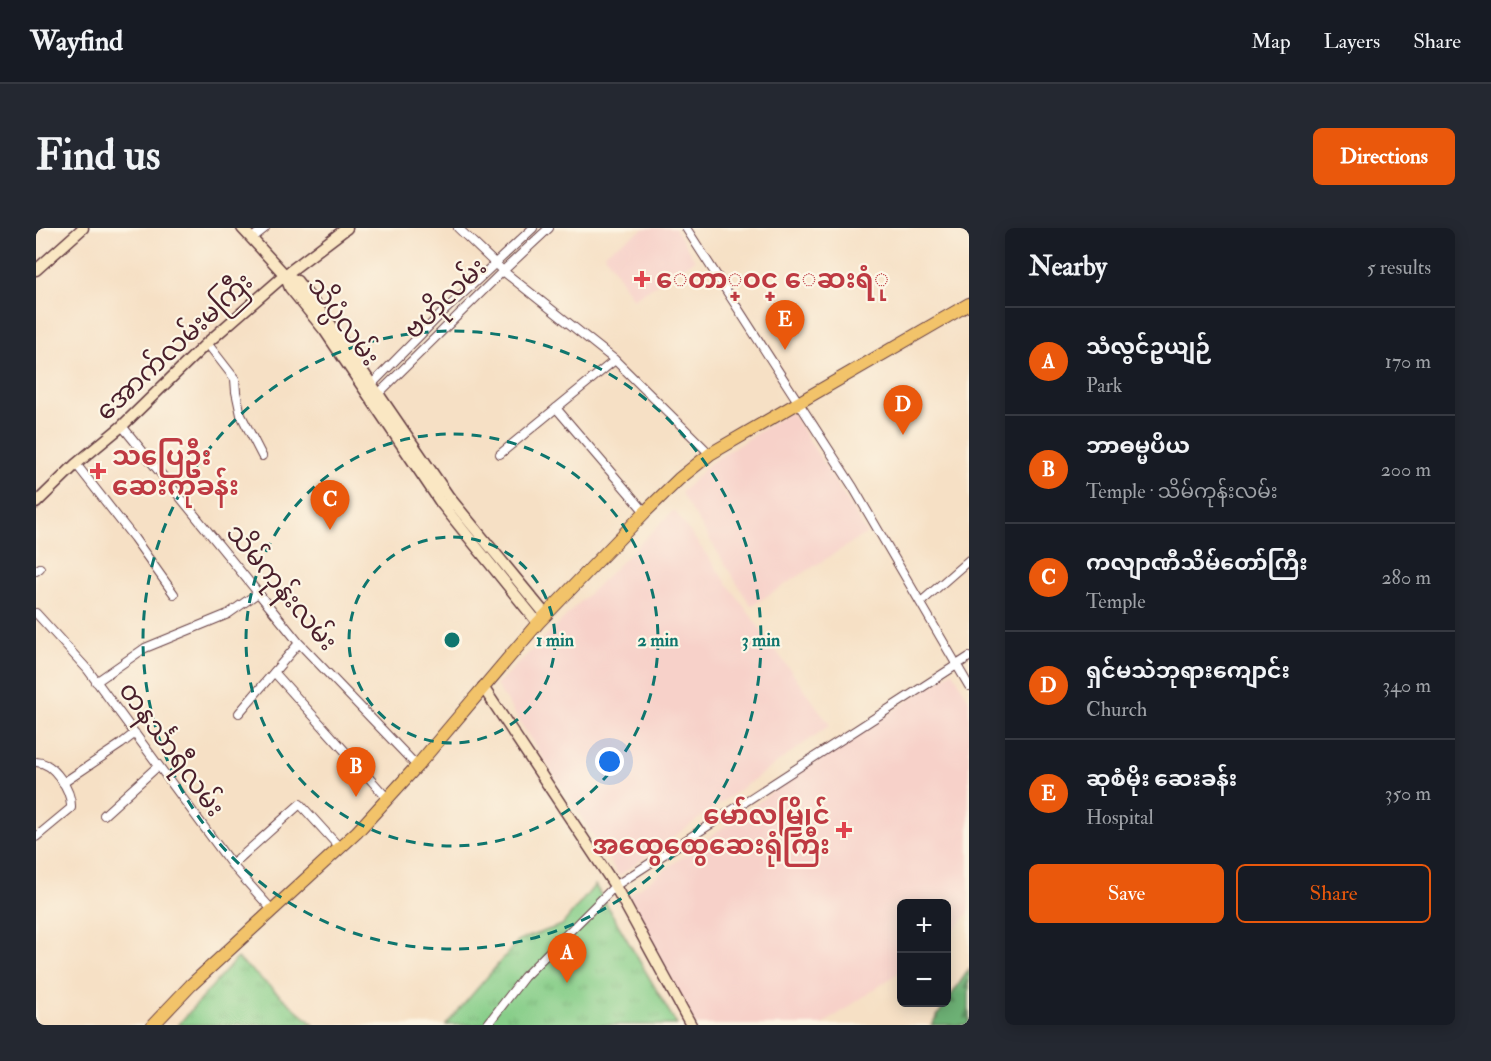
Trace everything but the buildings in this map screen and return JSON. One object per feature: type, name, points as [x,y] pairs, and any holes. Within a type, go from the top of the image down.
[{"type":"main road","points":[[36,270],[83,228]]},
{"type":"main road","name":"သိပ္ပံလမ်း","points":[[242,228],[285,275],[290,288],[372,392],[542,619]]},
{"type":"main road","name":"အောက်လမ်းမကြီး","points":[[36,504],[76,464],[122,426],[207,343],[285,275],[346,228]]},
{"type":"main road","points":[[153,1025],[191,984],[340,848],[417,766],[542,619],[679,479],[710,454],[969,304]]},
{"type":"main road","points":[[483,687],[615,886],[691,1025]]},
{"type":"street","points":[[251,239],[264,228]]},
{"type":"street","points":[[458,228],[503,271],[615,360],[710,454]]},
{"type":"street","name":"ဗဟိုလမ်း","points":[[372,392],[443,312],[533,228]]},
{"type":"street","name":"ဗဟိုလမ်း","points":[[372,392],[549,228]]},
{"type":"street","points":[[686,228],[853,486],[969,686]]},
{"type":"street","points":[[207,343],[235,379],[241,415],[262,456]]},
{"type":"street","points":[[500,454],[615,360]]},
{"type":"street","points":[[556,408],[645,512]]},
{"type":"street","name":"သိမ်ကုန်းလမ်း","points":[[122,426],[299,643],[417,766]]},
{"type":"street","points":[[76,464],[134,537],[174,594]]},
{"type":"street","points":[[921,602],[969,560]]},
{"type":"street","points":[[96,682],[145,648],[228,614],[258,593]]},
{"type":"street","name":"တနင်္သာရီလမ်း","points":[[36,613],[96,682],[232,865],[273,911]]},
{"type":"street","points":[[36,628],[43,620]]},
{"type":"street","points":[[239,713],[299,643]]},
{"type":"street","points":[[487,1025],[524,977],[615,886],[969,657]]},
{"type":"street","points":[[274,672],[387,798]]},
{"type":"street","points":[[63,783],[135,733]]},
{"type":"street","points":[[36,762],[42,762],[54,771],[63,783],[71,801],[71,808],[36,837]]},
{"type":"street","points":[[104,815],[158,766]]},
{"type":"street","points":[[232,865],[300,804],[340,848]]},
{"type":"shaded area","name":"ေတာ္ဝင္ ေဆးရံု","points":[[645,228],[675,228],[695,260],[633,299],[604,253]]},
{"type":"shaded area","points":[[791,411],[867,533],[751,606],[681,493],[710,463]]},
{"type":"shaded area","points":[[674,510],[830,725],[619,876],[496,685]]},
{"type":"shaded area","name":"မော်လမြိုင် အထွေထွေဆေးရုံကြီး","points":[[953,671],[969,700],[969,913],[951,933],[951,899],[897,899],[897,974],[822,1025],[694,1025],[628,896],[801,771]]},
{"type":"green space","points":[[595,885],[677,1025],[446,1025],[519,940],[562,925]]},
{"type":"green space","points":[[237,958],[314,1025],[178,1025]]},
{"type":"green space","points":[[969,969],[969,1025],[931,1025],[943,1007],[951,1007],[951,996]]},
{"type":"place","name":"ေတာ္ဝင္ ေဆးရံု","points":[[642,279]]},
{"type":"place","name":"ဆုစံမိုး ဆေးခန်း","points":[[785,350]]},
{"type":"place","name":"ရှင်မသဲဘုရားကျောင်း","points":[[903,435]]},
{"type":"place","name":"သပြေဦး ဆေးကုခန်း","points":[[98,471]]},
{"type":"place","name":"ကလျာဏီသိမ်တော်ကြီး","points":[[330,530]]},
{"type":"place","name":"ဘာဓမ္မပိယ","points":[[356,797]]},
{"type":"place","name":"မော်လမြိုင် အထွေထွေဆေးရုံကြီး","points":[[844,830]]},
{"type":"place","name":"သံလွင်ဥယျဉ်","points":[[567,983]]}]
